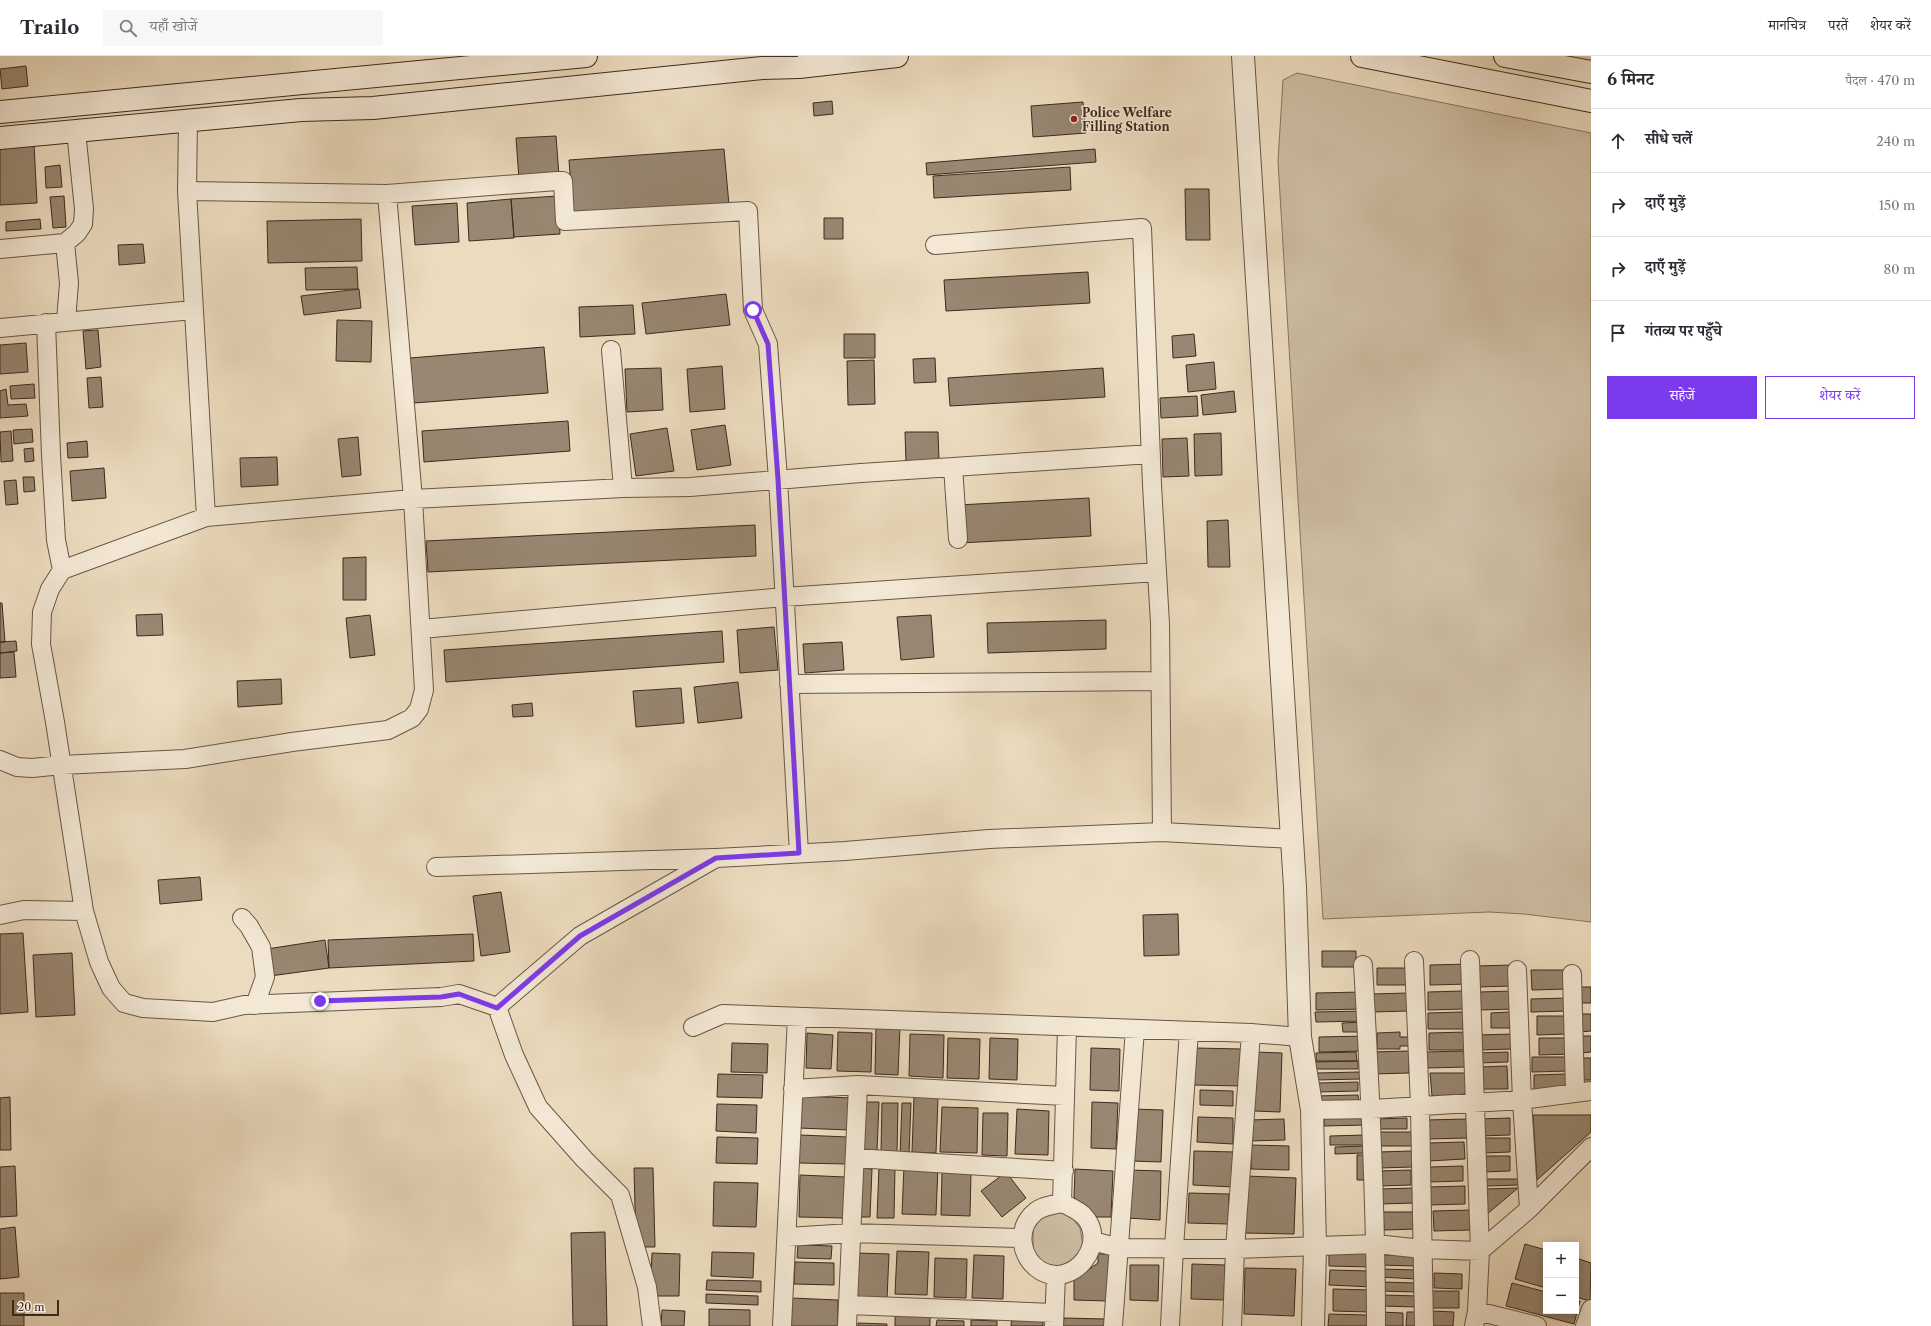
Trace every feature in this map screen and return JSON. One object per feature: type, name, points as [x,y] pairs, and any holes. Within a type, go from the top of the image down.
[{"type":"main road","points":[[0,112],[586,56]]},
{"type":"main road","points":[[0,138],[301,110],[373,108],[762,68],[799,67],[897,56]]},
{"type":"main road","points":[[1243,56],[1292,839],[1300,1037],[1312,1110],[1314,1247],[1313,1326]]},
{"type":"main road","points":[[1362,56],[1591,102]]},
{"type":"main road","points":[[1505,56],[1591,72]]},
{"type":"street","points":[[188,121],[187,191],[206,517]]},
{"type":"street","points":[[0,249],[65,243],[77,233],[83,224],[84,209],[76,131]]},
{"type":"street","points":[[187,191],[387,194],[557,181],[563,182],[564,221],[748,211],[753,310],[768,344],[778,479],[799,853]]},
{"type":"street","points":[[0,760],[17,767],[32,768],[62,765],[185,759],[388,730],[412,718],[419,709],[424,690],[413,499],[387,194]]},
{"type":"street","points":[[934,245],[1142,228],[1151,454],[1160,624],[1162,832]]},
{"type":"street","points":[[65,243],[69,284],[66,321]]},
{"type":"street","points":[[0,328],[193,310]]},
{"type":"street","points":[[46,323],[56,540],[62,570]]},
{"type":"street","points":[[611,350],[623,488]]},
{"type":"street","points":[[652,1326],[648,1287],[620,1195],[584,1159],[538,1107],[514,1055],[497,1008],[459,994],[441,997],[244,1005],[212,1012],[143,1008],[124,1003],[111,988],[99,962],[84,911],[62,765],[41,644],[42,612],[50,589],[62,570],[206,517],[413,499],[623,488],[690,487],[778,479],[1151,454]]},
{"type":"street","points":[[953,467],[958,539]]},
{"type":"street","points":[[421,629],[784,597],[1157,572]]},
{"type":"street","points":[[789,684],[1160,681]]},
{"type":"street","points":[[436,866],[716,858],[989,839],[1162,832],[1292,839]]},
{"type":"street","points":[[497,1008],[580,936],[716,858]]},
{"type":"street","points":[[0,915],[24,910],[84,911]]},
{"type":"street","points":[[242,918],[249,926],[261,947],[265,976],[255,1005]]},
{"type":"street","points":[[1470,960],[1480,1251],[1476,1318],[1537,1326]]},
{"type":"street","points":[[1414,961],[1420,1106],[1424,1326]]},
{"type":"street","points":[[1363,965],[1372,1109],[1376,1244],[1376,1326]]},
{"type":"street","points":[[1517,970],[1522,1100],[1529,1210]]},
{"type":"street","points":[[1312,1110],[1372,1109],[1522,1100],[1583,1092],[1572,974]]},
{"type":"street","points":[[693,1027],[723,1014],[1251,1033],[1300,1037]]},
{"type":"street","points":[[782,1326],[787,1237],[792,1089],[797,1017]]},
{"type":"street","points":[[1062,1202],[1067,1026]]},
{"type":"street","points":[[1113,1326],[1135,1029]]},
{"type":"street","points":[[1170,1326],[1189,1031]]},
{"type":"street","points":[[1232,1326],[1235,1249],[1251,1033]]},
{"type":"street","points":[[792,1089],[858,1085],[1066,1096]]},
{"type":"street","points":[[847,1326],[858,1085]]},
{"type":"street","points":[[1093,1241],[1118,1248],[1235,1249],[1376,1244],[1422,1249],[1480,1251],[1529,1210],[1591,1147]]},
{"type":"street","points":[[855,1158],[1064,1171]]},
{"type":"street","points":[[1062,1202],[1084,1216],[1091,1228],[1093,1241],[1089,1254],[1081,1266],[1069,1273],[1056,1275],[1042,1271],[1031,1263],[1024,1252],[1022,1238],[1025,1224],[1034,1213],[1045,1206],[1062,1202]]},
{"type":"street","points":[[787,1237],[851,1233],[1022,1238]]},
{"type":"street","points":[[848,1305],[1054,1320],[1056,1275]]},
{"type":"street","points":[[1585,1326],[1591,1309]]},
{"type":"shaded area","points":[[1297,73],[1591,133],[1591,922],[1524,914],[1489,912],[1323,919],[1278,161],[1283,80]]},
{"type":"shaded area","points":[[1067,1211],[1080,1228],[1085,1257],[1051,1271],[1033,1252],[1033,1226],[1044,1215]]},
{"type":"building","points":[[26,66],[28,86],[2,89],[0,69]]},
{"type":"building","points":[[832,101],[833,114],[814,116],[813,103]]},
{"type":"building","points":[[1083,102],[1086,133],[1033,137],[1031,106]]},
{"type":"building","points":[[556,136],[559,176],[519,179],[516,138]]},
{"type":"building","points":[[34,144],[37,203],[0,205],[0,148]]},
{"type":"building","points":[[724,149],[729,205],[573,216],[569,160]]},
{"type":"building","points":[[1095,149],[1096,162],[927,175],[926,163]]},
{"type":"building","points":[[60,165],[62,187],[46,188],[45,167]]},
{"type":"building","points":[[1070,167],[1071,190],[934,198],[933,176]]},
{"type":"building","points":[[1185,189],[1209,189],[1210,240],[1186,240]]},
{"type":"building","points":[[64,196],[66,227],[53,228],[50,197]]},
{"type":"building","points":[[558,196],[560,234],[514,237],[511,199]]},
{"type":"building","points":[[511,199],[514,238],[469,241],[467,203]]},
{"type":"building","points":[[457,203],[459,242],[415,245],[412,206]]},
{"type":"building","points":[[824,218],[843,218],[843,239],[824,239]]},
{"type":"building","points":[[40,219],[41,229],[6,231],[6,222]]},
{"type":"building","points":[[361,219],[362,261],[268,263],[267,221]]},
{"type":"building","points":[[143,244],[145,263],[119,265],[118,245]]},
{"type":"building","points":[[357,267],[358,289],[306,290],[305,268]]},
{"type":"building","points":[[1088,272],[1090,303],[946,311],[944,280]]},
{"type":"building","points":[[359,289],[361,308],[304,315],[301,296]]},
{"type":"building","points":[[726,294],[730,325],[646,334],[642,303]]},
{"type":"building","points":[[633,305],[635,334],[580,337],[579,307]]},
{"type":"building","points":[[337,320],[372,321],[371,362],[336,361]]},
{"type":"building","points":[[98,330],[101,367],[86,369],[83,331]]},
{"type":"building","points":[[844,334],[875,334],[875,358],[844,358]]},
{"type":"building","points":[[1194,334],[1196,356],[1173,358],[1172,336]]},
{"type":"building","points":[[26,343],[28,372],[0,374],[0,345]]},
{"type":"building","points":[[544,347],[548,393],[414,403],[410,358]]},
{"type":"building","points":[[935,358],[936,382],[914,383],[913,359]]},
{"type":"building","points":[[874,360],[875,404],[848,405],[847,361]]},
{"type":"building","points":[[1214,362],[1216,389],[1188,392],[1186,365]]},
{"type":"building","points":[[722,366],[725,409],[690,412],[687,369]]},
{"type":"building","points":[[661,368],[663,410],[627,412],[625,369]]},
{"type":"building","points":[[1103,368],[1105,397],[950,406],[948,378]]},
{"type":"building","points":[[101,377],[103,407],[89,408],[87,378]]},
{"type":"building","points":[[34,384],[35,398],[11,399],[10,386]]},
{"type":"building","points":[[6,389],[8,405],[26,404],[28,416],[0,418],[0,391]]},
{"type":"building","points":[[1234,391],[1236,412],[1203,415],[1201,395]]},
{"type":"building","points":[[1197,396],[1198,416],[1161,418],[1160,398]]},
{"type":"building","points":[[568,421],[570,451],[424,462],[422,431]]},
{"type":"building","points":[[725,425],[731,465],[697,470],[691,430]]},
{"type":"building","points":[[667,428],[674,471],[636,476],[630,434]]},
{"type":"building","points":[[32,429],[33,442],[14,444],[13,430]]},
{"type":"building","points":[[11,431],[13,461],[1,462],[0,432]]},
{"type":"building","points":[[905,432],[938,432],[939,461],[906,462]]},
{"type":"building","points":[[1221,433],[1222,475],[1195,476],[1194,434]]},
{"type":"building","points":[[358,437],[361,475],[342,477],[338,439]]},
{"type":"building","points":[[1187,438],[1189,476],[1163,477],[1162,439]]},
{"type":"building","points":[[87,441],[88,457],[68,458],[67,443]]},
{"type":"building","points":[[33,448],[34,461],[25,462],[24,449]]},
{"type":"building","points":[[277,457],[278,485],[241,487],[240,458]]},
{"type":"building","points":[[104,468],[106,498],[72,501],[70,471]]},
{"type":"building","points":[[23,477],[34,477],[35,491],[24,492]]},
{"type":"building","points":[[16,480],[18,504],[6,505],[4,481]]},
{"type":"building","points":[[1089,498],[1091,536],[960,543],[958,505]]},
{"type":"building","points":[[1228,520],[1230,567],[1208,567],[1207,521]]},
{"type":"building","points":[[755,525],[756,556],[428,572],[426,541]]},
{"type":"building","points":[[366,557],[366,600],[343,600],[343,558]]},
{"type":"building","points":[[0,603],[2,603],[5,642],[0,642]]},
{"type":"building","points":[[162,614],[163,635],[137,636],[136,615]]},
{"type":"building","points":[[370,615],[375,655],[350,658],[346,618]]},
{"type":"building","points":[[931,615],[934,657],[901,660],[897,617]]},
{"type":"building","points":[[1106,620],[1106,649],[988,653],[987,623]]},
{"type":"building","points":[[774,627],[778,670],[740,673],[737,630]]},
{"type":"building","points":[[722,631],[724,662],[446,682],[444,650]]},
{"type":"building","points":[[16,641],[17,651],[0,653],[0,642]]},
{"type":"building","points":[[842,642],[844,670],[805,673],[803,644]]},
{"type":"building","points":[[14,652],[16,677],[0,678],[0,653]]},
{"type":"building","points":[[281,679],[282,704],[238,707],[237,681]]},
{"type":"building","points":[[738,682],[742,718],[698,723],[694,687]]},
{"type":"building","points":[[681,688],[684,723],[636,727],[633,691]]},
{"type":"building","points":[[532,703],[533,716],[513,717],[512,705]]},
{"type":"building","points":[[200,877],[202,900],[160,904],[158,880]]},
{"type":"building","points":[[501,892],[510,952],[481,956],[473,896]]},
{"type":"building","points":[[1178,914],[1179,955],[1144,956],[1143,915]]},
{"type":"building","points":[[23,933],[28,1012],[0,1014],[0,934]]},
{"type":"building","points":[[473,934],[474,961],[329,968],[328,940]]},
{"type":"building","points":[[325,940],[329,968],[270,976],[267,949]]},
{"type":"building","points":[[1322,951],[1356,951],[1356,967],[1322,967]]},
{"type":"building","points":[[72,953],[75,1015],[36,1017],[33,955]]},
{"type":"building","points":[[1469,964],[1469,984],[1430,985],[1430,965]]},
{"type":"building","points":[[1512,965],[1512,986],[1477,987],[1476,966]]},
{"type":"building","points":[[1377,968],[1409,968],[1409,985],[1377,985]]},
{"type":"building","points":[[1531,970],[1567,970],[1568,989],[1532,990]]},
{"type":"building","points":[[1578,987],[1591,987],[1591,1003],[1578,1003]]},
{"type":"building","points":[[1463,991],[1464,1009],[1428,1010],[1428,992]]},
{"type":"building","points":[[1514,991],[1515,1009],[1479,1010],[1479,992]]},
{"type":"building","points":[[1362,992],[1362,1009],[1316,1010],[1316,993]]},
{"type":"building","points":[[1408,993],[1409,1011],[1371,1012],[1371,994]]},
{"type":"building","points":[[1567,998],[1567,1011],[1531,1012],[1531,999]]},
{"type":"building","points":[[1364,1011],[1364,1021],[1316,1022],[1315,1012]]},
{"type":"building","points":[[1463,1012],[1463,1029],[1428,1029],[1428,1013]]},
{"type":"building","points":[[1510,1012],[1510,1028],[1491,1028],[1491,1013]]},
{"type":"building","points":[[1579,1014],[1591,1014],[1591,1031],[1580,1032]]},
{"type":"building","points":[[1537,1016],[1566,1016],[1567,1034],[1537,1035]]},
{"type":"building","points":[[1365,1022],[1365,1032],[1343,1032],[1342,1023]]},
{"type":"building","points":[[876,1027],[900,1027],[898,1075],[875,1074]]},
{"type":"building","points":[[838,1032],[872,1033],[871,1072],[837,1071]]},
{"type":"building","points":[[1400,1032],[1400,1037],[1412,1037],[1412,1046],[1400,1046],[1400,1049],[1377,1049],[1377,1033]]},
{"type":"building","points":[[1468,1032],[1468,1050],[1429,1050],[1429,1033]]},
{"type":"building","points":[[807,1033],[833,1035],[831,1069],[806,1068]]},
{"type":"building","points":[[910,1034],[944,1035],[943,1078],[909,1076]]},
{"type":"building","points":[[1513,1034],[1513,1049],[1479,1050],[1478,1035]]},
{"type":"building","points":[[1366,1036],[1366,1051],[1319,1052],[1319,1037]]},
{"type":"building","points":[[1580,1036],[1591,1036],[1591,1052],[1580,1053]]},
{"type":"building","points":[[948,1038],[980,1039],[979,1079],[947,1078]]},
{"type":"building","points":[[990,1038],[1018,1039],[1017,1080],[989,1079]]},
{"type":"building","points":[[1539,1038],[1570,1038],[1571,1054],[1539,1055]]},
{"type":"building","points":[[732,1043],[768,1044],[767,1073],[731,1072]]},
{"type":"building","points":[[1091,1048],[1120,1049],[1119,1091],[1090,1090]]},
{"type":"building","points":[[1195,1048],[1242,1049],[1241,1086],[1194,1085]]},
{"type":"building","points":[[1409,1051],[1409,1073],[1371,1074],[1371,1052]]},
{"type":"building","points":[[1467,1051],[1467,1067],[1426,1068],[1426,1052]]},
{"type":"building","points":[[1255,1052],[1282,1053],[1280,1112],[1253,1111]]},
{"type":"building","points":[[1356,1052],[1357,1061],[1316,1061],[1316,1053]]},
{"type":"building","points":[[1508,1052],[1508,1062],[1478,1063],[1478,1053]]},
{"type":"building","points":[[1532,1057],[1569,1057],[1570,1071],[1532,1072]]},
{"type":"building","points":[[1582,1058],[1591,1058],[1591,1080],[1582,1080]]},
{"type":"building","points":[[1358,1061],[1358,1069],[1315,1069],[1314,1062]]},
{"type":"building","points":[[1507,1066],[1508,1089],[1481,1089],[1480,1067]]},
{"type":"building","points":[[1360,1072],[1360,1079],[1317,1080],[1317,1073]]},
{"type":"building","points":[[1430,1073],[1467,1073],[1467,1094],[1432,1096]]},
{"type":"building","points":[[718,1074],[763,1075],[762,1098],[717,1097]]},
{"type":"building","points":[[1566,1074],[1565,1091],[1534,1093],[1534,1075]]},
{"type":"building","points":[[1358,1082],[1358,1091],[1318,1092],[1318,1083]]},
{"type":"building","points":[[1200,1090],[1233,1091],[1233,1106],[1200,1105]]},
{"type":"building","points":[[1358,1095],[1359,1103],[1315,1104],[1315,1096]]},
{"type":"building","points":[[799,1096],[852,1098],[850,1130],[798,1128]]},
{"type":"building","points":[[914,1096],[938,1097],[936,1153],[912,1152]]},
{"type":"building","points":[[10,1097],[11,1150],[0,1150],[0,1098]]},
{"type":"building","points":[[865,1102],[879,1102],[877,1151],[864,1151]]},
{"type":"building","points":[[1092,1102],[1118,1103],[1116,1149],[1091,1148]]},
{"type":"building","points":[[882,1103],[898,1103],[897,1152],[881,1151]]},
{"type":"building","points":[[902,1103],[911,1103],[909,1155],[900,1155]]},
{"type":"building","points":[[717,1104],[757,1105],[756,1133],[716,1131]]},
{"type":"building","points":[[942,1107],[978,1108],[977,1153],[940,1152]]},
{"type":"building","points":[[1017,1109],[1049,1111],[1048,1155],[1015,1154]]},
{"type":"building","points":[[1133,1109],[1163,1110],[1161,1162],[1131,1161]]},
{"type":"building","points":[[983,1113],[1008,1113],[1007,1156],[982,1155]]},
{"type":"building","points":[[1533,1115],[1591,1115],[1591,1132],[1537,1180]]},
{"type":"building","points":[[1367,1116],[1367,1125],[1324,1126],[1324,1117]]},
{"type":"building","points":[[1198,1117],[1233,1118],[1233,1144],[1197,1142]]},
{"type":"building","points":[[1407,1118],[1407,1129],[1376,1129],[1376,1119]]},
{"type":"building","points":[[1510,1118],[1510,1135],[1479,1136],[1478,1119]]},
{"type":"building","points":[[1284,1119],[1285,1140],[1249,1141],[1249,1120]]},
{"type":"building","points":[[1468,1119],[1468,1138],[1427,1139],[1426,1120]]},
{"type":"building","points":[[1378,1132],[1415,1132],[1416,1146],[1378,1146]]},
{"type":"building","points":[[800,1135],[848,1137],[847,1164],[799,1163]]},
{"type":"building","points":[[1365,1135],[1365,1145],[1330,1145],[1330,1136]]},
{"type":"building","points":[[717,1137],[758,1138],[757,1164],[716,1163]]},
{"type":"building","points":[[1483,1138],[1510,1138],[1510,1152],[1484,1153]]},
{"type":"building","points":[[1464,1142],[1465,1159],[1428,1161],[1428,1143]]},
{"type":"building","points":[[1251,1145],[1289,1146],[1289,1170],[1251,1169]]},
{"type":"building","points":[[1365,1146],[1365,1153],[1335,1154],[1335,1147]]},
{"type":"building","points":[[1194,1151],[1235,1152],[1234,1187],[1193,1185]]},
{"type":"building","points":[[1412,1151],[1412,1167],[1380,1168],[1379,1152]]},
{"type":"building","points":[[1357,1155],[1366,1155],[1367,1180],[1357,1180]]},
{"type":"building","points":[[1482,1156],[1510,1156],[1510,1171],[1482,1172]]},
{"type":"building","points":[[15,1166],[17,1216],[0,1217],[0,1167]]},
{"type":"building","points":[[904,1166],[938,1167],[936,1215],[902,1214]]},
{"type":"building","points":[[1463,1166],[1463,1181],[1430,1182],[1429,1167]]},
{"type":"building","points":[[879,1167],[895,1168],[894,1218],[877,1218]]},
{"type":"building","points":[[634,1168],[653,1168],[655,1247],[636,1247]]},
{"type":"building","points":[[859,1168],[872,1169],[870,1217],[858,1217]]},
{"type":"building","points":[[1075,1169],[1113,1171],[1111,1217],[1092,1217],[1074,1197]]},
{"type":"building","points":[[1129,1170],[1161,1171],[1160,1220],[1127,1218]]},
{"type":"building","points":[[1411,1170],[1411,1185],[1380,1186],[1379,1171]]},
{"type":"building","points":[[942,1172],[971,1173],[970,1216],[941,1215]]},
{"type":"building","points":[[1006,1172],[1026,1198],[1002,1217],[981,1191]]},
{"type":"building","points":[[800,1175],[845,1177],[844,1218],[799,1217]]},
{"type":"building","points":[[1246,1176],[1296,1178],[1294,1234],[1244,1233]]},
{"type":"building","points":[[1485,1179],[1520,1179],[1520,1185],[1485,1186]]},
{"type":"building","points":[[714,1182],[758,1183],[756,1227],[713,1226]]},
{"type":"building","points":[[1465,1186],[1465,1204],[1429,1205],[1429,1187]]},
{"type":"building","points":[[1415,1188],[1415,1203],[1380,1204],[1380,1189]]},
{"type":"building","points":[[1518,1188],[1486,1215],[1485,1189]]},
{"type":"building","points":[[1189,1193],[1229,1194],[1228,1224],[1188,1223]]},
{"type":"building","points":[[1471,1210],[1471,1230],[1434,1231],[1433,1211]]},
{"type":"building","points":[[1383,1212],[1417,1212],[1417,1229],[1384,1230]]},
{"type":"building","points":[[15,1227],[19,1277],[0,1279],[0,1229]]},
{"type":"building","points":[[605,1232],[607,1326],[573,1326],[571,1233]]},
{"type":"building","points":[[1525,1244],[1543,1249],[1543,1287],[1515,1279]]},
{"type":"building","points":[[798,1245],[832,1246],[831,1259],[797,1258]]},
{"type":"building","points":[[1380,1249],[1415,1251],[1414,1266],[1380,1265]]},
{"type":"building","points":[[897,1251],[929,1252],[927,1295],[895,1294]]},
{"type":"building","points":[[712,1252],[754,1253],[753,1278],[711,1276]]},
{"type":"building","points":[[1329,1252],[1372,1254],[1372,1267],[1329,1266]]},
{"type":"building","points":[[652,1253],[680,1254],[679,1296],[650,1296]]},
{"type":"building","points":[[855,1253],[889,1254],[887,1299],[853,1298]]},
{"type":"building","points":[[1098,1254],[1109,1254],[1108,1301],[1074,1300],[1074,1280],[1098,1263]]},
{"type":"building","points":[[974,1255],[1004,1256],[1003,1299],[972,1298]]},
{"type":"building","points":[[935,1258],[967,1259],[966,1298],[934,1297]]},
{"type":"building","points":[[1579,1259],[1591,1263],[1590,1301],[1579,1298]]},
{"type":"building","points":[[795,1262],[834,1263],[834,1285],[794,1284]]},
{"type":"building","points":[[1192,1264],[1225,1265],[1224,1300],[1191,1299]]},
{"type":"building","points":[[1130,1265],[1159,1265],[1158,1301],[1130,1300]]},
{"type":"building","points":[[1245,1268],[1296,1269],[1294,1316],[1244,1314]]},
{"type":"building","points":[[1379,1269],[1418,1270],[1417,1279],[1379,1277]]},
{"type":"building","points":[[1330,1270],[1372,1271],[1372,1287],[1329,1285]]},
{"type":"building","points":[[1434,1273],[1462,1274],[1462,1289],[1434,1288]]},
{"type":"building","points":[[707,1280],[761,1281],[761,1292],[706,1290]]},
{"type":"building","points":[[1381,1282],[1417,1283],[1416,1292],[1380,1291]]},
{"type":"building","points":[[1512,1283],[1543,1291],[1543,1314],[1577,1314],[1574,1324],[1506,1306]]},
{"type":"building","points":[[1333,1289],[1371,1290],[1370,1312],[1333,1311]]},
{"type":"building","points":[[1432,1291],[1459,1291],[1459,1308],[1432,1308]]},
{"type":"building","points":[[0,1293],[24,1293],[24,1326],[0,1326]]},
{"type":"building","points":[[706,1294],[758,1296],[758,1305],[706,1303]]},
{"type":"building","points":[[1383,1295],[1418,1296],[1417,1307],[1382,1306]]},
{"type":"building","points":[[791,1298],[838,1300],[838,1326],[790,1326]]},
{"type":"building","points":[[709,1309],[750,1310],[750,1326],[709,1326]]},
{"type":"building","points":[[662,1310],[685,1311],[684,1326],[661,1326]]},
{"type":"building","points":[[1432,1311],[1454,1312],[1453,1326],[1432,1326]]},
{"type":"building","points":[[1380,1312],[1403,1313],[1403,1326],[1379,1326]]},
{"type":"building","points":[[1407,1312],[1419,1312],[1419,1326],[1406,1326]]},
{"type":"building","points":[[895,1313],[930,1314],[930,1326],[895,1326]]},
{"type":"building","points":[[1329,1314],[1367,1315],[1367,1326],[1328,1326]]},
{"type":"building","points":[[1012,1316],[1043,1318],[1043,1326],[1011,1326]]},
{"type":"building","points":[[1064,1318],[1105,1319],[1105,1326],[1063,1326]]},
{"type":"building","points":[[937,1320],[964,1321],[964,1326],[936,1326]]},
{"type":"building","points":[[971,1320],[997,1321],[997,1326],[971,1326]]},
{"type":"building","points":[[858,1323],[887,1324],[887,1326],[858,1326]]},
{"type":"place","name":"Police Welfare Filling Station","points":[[1074,119]]},
{"type":"route","points":[[320,1001],[441,997],[459,994],[497,1008],[580,936],[716,858],[799,853],[778,479],[768,344],[753,310]]}]
